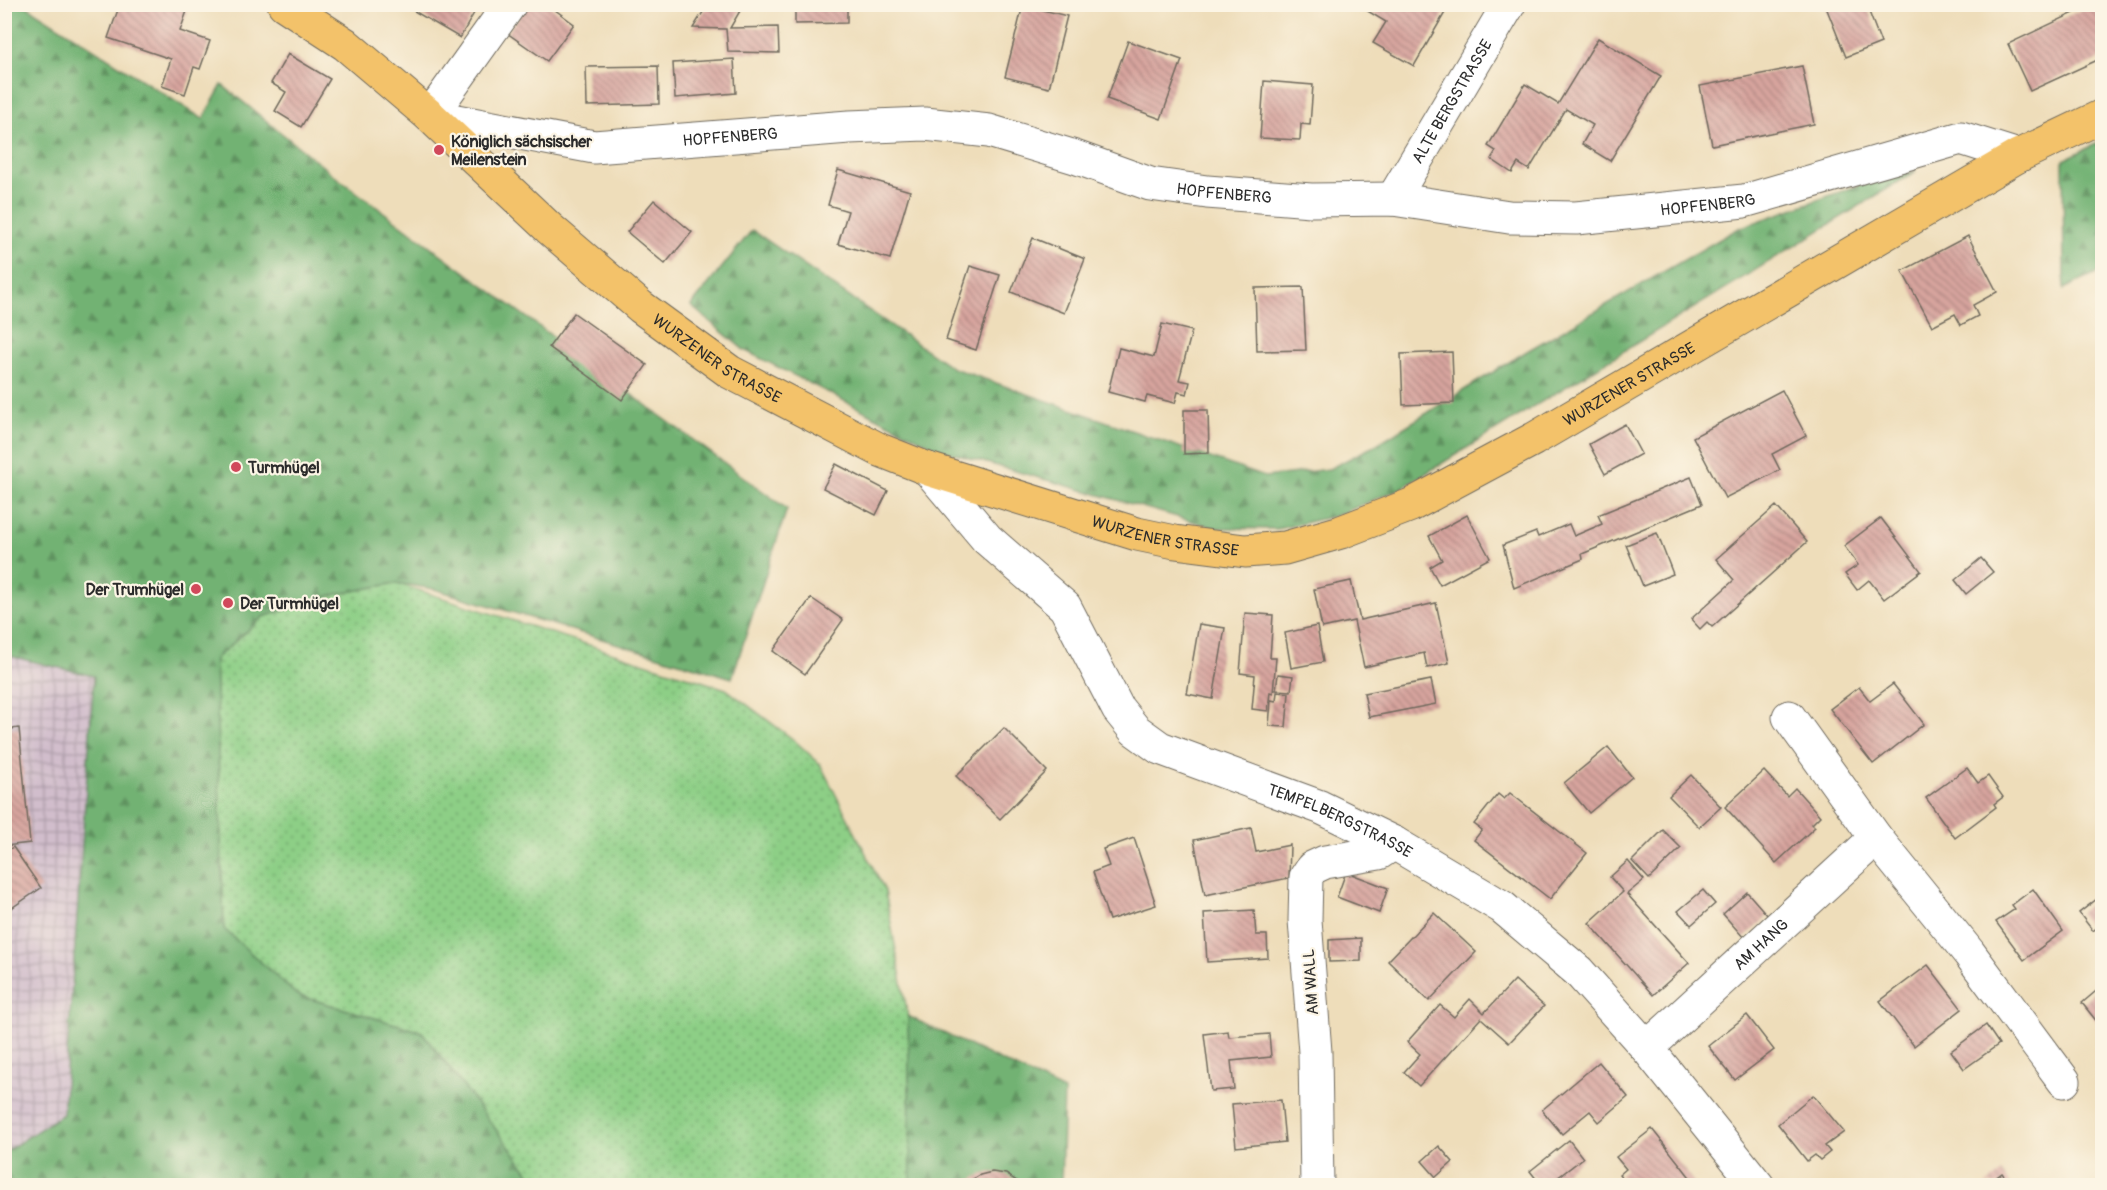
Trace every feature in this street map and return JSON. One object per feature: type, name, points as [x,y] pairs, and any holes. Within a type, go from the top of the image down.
[{"type":"main road","name":"WURZENER STRASSE","points":[[284,4],[345,44],[430,116],[574,250],[641,307],[730,372],[880,450],[928,469],[1065,513],[1175,542],[1245,551],[1286,548],[1341,532],[1412,505],[1534,439],[2018,156],[2103,116]]},
{"type":"street","points":[[430,116],[510,4]]},
{"type":"street","name":"ALTE BERGSTRASSE","points":[[1393,199],[1509,4]]},
{"type":"street","name":"HOPFENBERG","points":[[430,116],[594,147],[849,127],[925,124],[989,131],[1075,157],[1150,184],[1207,192],[1311,200],[1393,199],[1509,217],[1576,218],[1744,201],[1961,138],[2018,156]]},
{"type":"street","name":"TEMPELBERGSTRASSE","points":[[928,469],[987,539],[1065,607],[1118,709],[1136,730],[1160,748],[1320,807],[1394,843],[1502,907],[1578,971],[1647,1048],[1747,1182]]},
{"type":"street","points":[[1789,717],[1876,838],[1970,953],[2064,1081]]},
{"type":"street","name":"AM HANG","points":[[1647,1048],[1876,838]]},
{"type":"street","name":"AM WALL","points":[[1317,1185],[1315,1052],[1305,920],[1306,878],[1312,868],[1324,862],[1379,853],[1394,843]]},
{"type":"shaded area","points":[[5,655],[94,676],[63,1114],[5,1152]]},
{"type":"green space","points":[[5,5],[25,5],[203,119],[222,85],[336,177],[787,509],[732,678],[434,589],[396,583],[332,595],[263,617],[215,659],[224,929],[297,995],[422,1032],[538,1185],[5,1185],[5,1152],[63,1114],[94,676],[5,655]]},
{"type":"green space","points":[[2102,141],[2102,270],[2064,289],[2063,160]]},
{"type":"green space","points":[[1916,171],[1402,488],[1335,516],[1277,529],[1216,528],[941,450],[744,350],[691,306],[752,230],[953,368],[1265,477],[1329,469],[1374,446],[1527,351],[1739,228],[1879,178]]},
{"type":"green space","points":[[396,583],[726,689],[794,740],[820,764],[885,891],[908,1016],[911,1185],[538,1185],[422,1032],[297,995],[224,929],[215,659],[263,617],[332,595]]},
{"type":"green space","points":[[908,1016],[1064,1091],[1061,1185],[911,1185]]},
{"type":"building","points":[[120,4],[168,4],[187,11],[180,31],[210,41],[200,69],[194,67],[185,94],[162,86],[171,59],[108,38]]},
{"type":"building","points":[[402,4],[479,4],[460,38]]},
{"type":"building","points":[[528,4],[547,4],[574,24],[547,61],[507,33]]},
{"type":"building","points":[[708,4],[744,4],[730,28],[778,27],[779,53],[728,52],[726,29],[693,28]]},
{"type":"building","points":[[795,4],[847,4],[847,23],[795,24]]},
{"type":"building","points":[[1356,4],[1450,4],[1414,66],[1373,43],[1386,22]]},
{"type":"building","points":[[1831,4],[1866,4],[1881,43],[1846,57],[1826,7]]},
{"type":"building","points":[[2093,4],[2102,21],[2102,58],[2030,91],[2008,44]]},
{"type":"building","points":[[1023,5],[1067,16],[1049,88],[1005,77]]},
{"type":"building","points":[[1598,38],[1661,76],[1610,161],[1582,144],[1593,125],[1566,109],[1529,170],[1518,163],[1512,173],[1491,159],[1496,151],[1488,146],[1525,84],[1558,104]]},
{"type":"building","points":[[1128,41],[1182,60],[1161,119],[1107,99]]},
{"type":"building","points":[[288,54],[330,79],[301,127],[275,111],[286,92],[271,83]]},
{"type":"building","points":[[734,59],[736,93],[675,98],[673,63]]},
{"type":"building","points":[[658,66],[659,104],[587,106],[586,67]]},
{"type":"building","points":[[1802,66],[1814,124],[1712,145],[1700,86]]},
{"type":"building","points":[[1264,81],[1313,85],[1310,125],[1301,124],[1300,140],[1260,138]]},
{"type":"building","points":[[838,170],[910,191],[890,259],[838,244],[848,211],[828,205]]},
{"type":"building","points":[[654,200],[692,232],[665,264],[627,232]]},
{"type":"building","points":[[1968,236],[1997,292],[1973,305],[1978,316],[1961,325],[1955,314],[1932,326],[1902,271]]},
{"type":"building","points":[[1033,238],[1085,259],[1064,313],[1011,292]]},
{"type":"building","points":[[970,266],[1000,275],[976,350],[946,340]]},
{"type":"building","points":[[1303,287],[1306,350],[1257,351],[1255,288]]},
{"type":"building","points":[[574,313],[647,365],[622,400],[549,347]]},
{"type":"building","points":[[1162,324],[1192,331],[1179,380],[1190,382],[1187,394],[1178,392],[1175,403],[1147,396],[1145,402],[1108,392],[1119,348],[1154,357]]},
{"type":"building","points":[[1452,352],[1454,403],[1403,405],[1401,354]]},
{"type":"building","points":[[1782,390],[1806,436],[1772,454],[1780,470],[1725,498],[1693,437]]},
{"type":"building","points":[[1184,410],[1208,410],[1209,453],[1184,454]]},
{"type":"building","points":[[1625,424],[1641,454],[1605,474],[1589,444]]},
{"type":"building","points":[[836,464],[888,491],[876,515],[823,488]]},
{"type":"building","points":[[1691,477],[1702,504],[1582,554],[1583,559],[1514,588],[1503,545],[1536,532],[1538,537],[1569,524],[1574,536],[1602,524],[1598,515]]},
{"type":"building","points":[[1776,506],[1807,542],[1712,627],[1707,622],[1700,629],[1691,619],[1734,580],[1716,559]]},
{"type":"building","points":[[1467,515],[1490,558],[1440,585],[1430,567],[1442,560],[1429,536]]},
{"type":"building","points":[[1881,518],[1921,571],[1884,599],[1869,580],[1857,590],[1845,574],[1858,565],[1844,546]]},
{"type":"building","points":[[1657,533],[1673,574],[1643,586],[1626,545]]},
{"type":"building","points":[[1981,558],[1993,572],[1966,594],[1955,580]]},
{"type":"building","points":[[1351,581],[1360,620],[1436,603],[1449,663],[1427,668],[1424,653],[1364,667],[1354,621],[1322,628],[1314,589]]},
{"type":"building","points":[[811,598],[843,620],[805,674],[773,651]]},
{"type":"building","points":[[1245,613],[1273,615],[1270,658],[1276,658],[1273,693],[1270,692],[1268,711],[1252,709],[1255,675],[1240,673]]},
{"type":"building","points":[[1199,624],[1225,628],[1213,699],[1187,694]]},
{"type":"building","points":[[1317,626],[1323,662],[1291,668],[1285,633]]},
{"type":"building","points":[[1278,674],[1293,676],[1291,691],[1276,690]]},
{"type":"building","points":[[1431,680],[1436,704],[1369,717],[1364,693]]},
{"type":"building","points":[[1893,684],[1924,724],[1873,764],[1830,709],[1859,687],[1870,701]]},
{"type":"building","points":[[1277,692],[1289,693],[1286,727],[1269,726],[1271,700],[1276,701]]},
{"type":"building","points":[[19,728],[30,843],[5,846],[4,730]]},
{"type":"building","points":[[1004,728],[1047,771],[1000,819],[956,776]]},
{"type":"building","points":[[1608,747],[1632,777],[1589,813],[1564,783]]},
{"type":"building","points":[[1967,768],[1978,783],[1988,776],[2003,797],[1994,804],[1996,807],[1955,838],[1926,798]]},
{"type":"building","points":[[1764,771],[1787,796],[1795,788],[1820,816],[1812,824],[1815,827],[1776,863],[1725,807]]},
{"type":"building","points":[[1691,775],[1721,807],[1699,827],[1669,796]]},
{"type":"building","points":[[1510,793],[1587,853],[1550,899],[1474,840],[1482,830],[1474,824],[1498,794],[1504,799]]},
{"type":"building","points":[[1251,828],[1256,852],[1290,845],[1289,878],[1205,895],[1194,840]]},
{"type":"building","points":[[1663,830],[1681,848],[1649,879],[1632,861]]},
{"type":"building","points":[[1134,838],[1156,905],[1109,920],[1093,872],[1109,866],[1103,849]]},
{"type":"building","points":[[13,847],[41,888],[4,913],[4,853]]},
{"type":"building","points":[[1628,861],[1644,880],[1627,894],[1689,963],[1653,995],[1589,923],[1623,892],[1610,877]]},
{"type":"building","points":[[1346,872],[1388,888],[1379,913],[1337,897]]},
{"type":"building","points":[[2033,889],[2063,931],[2024,960],[1996,922],[2015,909],[2012,905]]},
{"type":"building","points":[[1703,890],[1715,904],[1691,925],[1678,911]]},
{"type":"building","points":[[1747,892],[1768,916],[1744,938],[1723,914]]},
{"type":"building","points":[[2102,895],[2102,923],[2093,931],[2079,913]]},
{"type":"building","points":[[1254,910],[1256,935],[1267,935],[1268,958],[1207,962],[1204,913]]},
{"type":"building","points":[[1434,913],[1476,952],[1429,1001],[1388,961]]},
{"type":"building","points":[[1361,938],[1361,961],[1329,962],[1329,940]]},
{"type":"building","points":[[1928,965],[1962,1009],[1914,1046],[1880,1001]]},
{"type":"building","points":[[1515,980],[1544,1006],[1509,1043],[1481,1018],[1419,1086],[1404,1072],[1420,1054],[1407,1042],[1440,1005],[1454,1017],[1470,999],[1484,1013]]},
{"type":"building","points":[[2102,986],[2102,1028],[2082,1003]]},
{"type":"building","points":[[1747,1015],[1774,1050],[1735,1080],[1708,1046]]},
{"type":"building","points":[[1986,1025],[1999,1044],[1964,1069],[1951,1051]]},
{"type":"building","points":[[1228,1031],[1229,1037],[1269,1034],[1271,1057],[1231,1061],[1234,1089],[1211,1091],[1204,1034]]},
{"type":"building","points":[[1599,1062],[1628,1097],[1599,1122],[1590,1111],[1562,1134],[1542,1110]]},
{"type":"building","points":[[1813,1095],[1844,1132],[1825,1146],[1830,1152],[1820,1160],[1815,1155],[1807,1161],[1778,1124]]},
{"type":"building","points":[[1281,1100],[1285,1142],[1236,1147],[1232,1104]]},
{"type":"building","points":[[1652,1129],[1696,1185],[1627,1185],[1619,1175],[1626,1169],[1616,1157]]},
{"type":"building","points":[[1569,1140],[1583,1158],[1548,1185],[1541,1185],[1530,1171]]},
{"type":"building","points":[[1439,1146],[1453,1162],[1436,1177],[1422,1161]]},
{"type":"building","points":[[992,1172],[1006,1174],[1023,1185],[963,1185],[980,1175]]},
{"type":"building","points":[[2002,1173],[2011,1185],[1986,1185]]},
{"type":"place","name":"Königlich sächsischer Meilenstein","points":[[439,150]]},
{"type":"place","name":"Turmhügel","points":[[236,467]]},
{"type":"place","name":"Der Trumhügel","points":[[196,589]]},
{"type":"place","name":"Der Turmhügel","points":[[228,603]]}]
